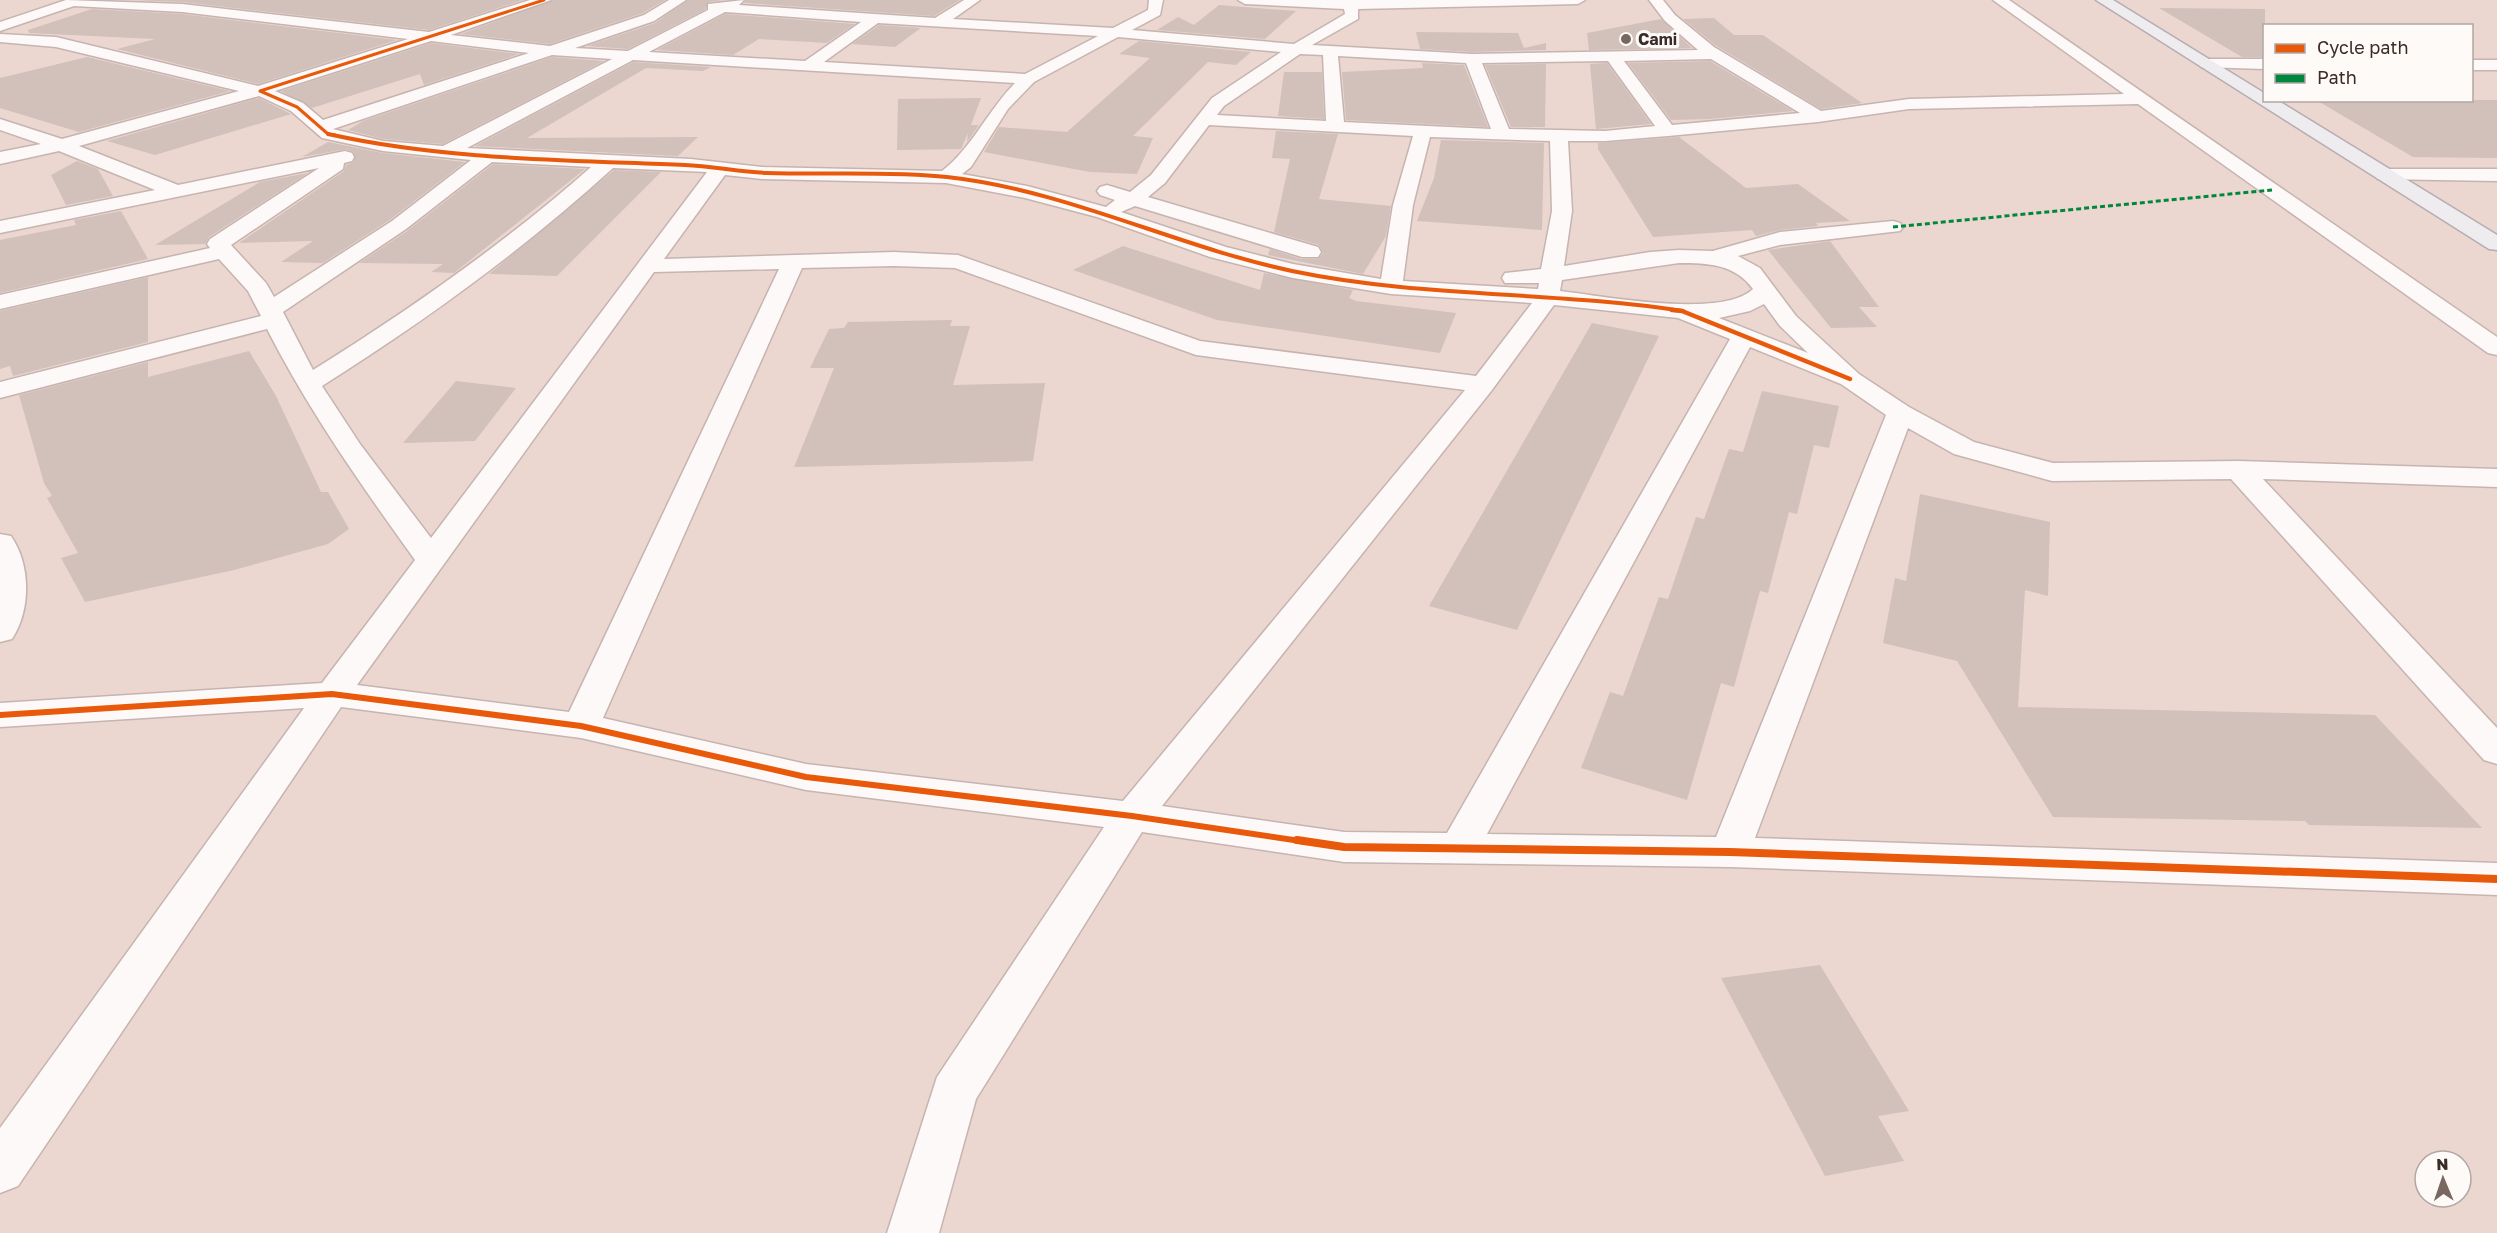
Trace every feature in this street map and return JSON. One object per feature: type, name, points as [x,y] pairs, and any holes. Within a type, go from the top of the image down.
[{"type":"main road","points":[[2103,0],[2263,99]]},
{"type":"main road","points":[[2267,102],[2497,244]]},
{"type":"street","points":[[139,20],[212,0]]},
{"type":"street","points":[[492,0],[538,2]]},
{"type":"street","points":[[446,152],[737,0]]},
{"type":"street","points":[[938,23],[973,0]]},
{"type":"street","points":[[946,177],[964,163],[1002,106],[1028,79],[1155,12],[1156,0]]},
{"type":"street","points":[[1245,0],[1350,2],[1578,0]]},
{"type":"street","points":[[1656,0],[1677,27],[1818,117]]},
{"type":"street","points":[[2000,0],[2497,348]]},
{"type":"street","points":[[0,27],[76,1],[182,8],[555,51],[1028,79]]},
{"type":"street","points":[[0,158],[61,145],[260,91],[538,2]]},
{"type":"street","points":[[320,127],[649,18],[675,2],[722,8],[1118,33],[1295,49],[1472,59],[1716,54]]},
{"type":"street","points":[[1104,213],[1133,199],[1158,179],[1218,102],[1295,49],[1353,16],[1350,2]]},
{"type":"street","points":[[0,11],[41,13]]},
{"type":"street","points":[[808,66],[876,18]]},
{"type":"street","points":[[56,42],[87,34]]},
{"type":"street","points":[[0,38],[56,42],[260,91],[297,107],[328,134],[366,143],[488,156],[706,166],[762,173],[946,177],[1027,192],[1104,213],[1218,252],[1293,271],[1392,287],[1549,286],[1654,257],[1696,255],[1734,261],[1761,281],[1788,321],[1850,379],[1900,413],[1964,448],[2052,472],[2239,470],[2497,478]]},
{"type":"street","points":[[1330,51],[1335,126]]},
{"type":"street","points":[[1612,55],[1668,131]]},
{"type":"street","points":[[1472,59],[1502,134]]},
{"type":"street","points":[[2206,64],[2263,64]]},
{"type":"street","points":[[2473,65],[2497,65]]},
{"type":"street","points":[[1206,120],[1422,131],[1605,136],[1818,117],[1909,104],[2142,99]]},
{"type":"street","points":[[0,124],[61,145],[176,191]]},
{"type":"street","points":[[1392,287],[1386,264],[1422,131]]},
{"type":"street","points":[[913,1233],[954,1092],[1132,816],[1484,385],[1549,286],[1562,211],[1559,135]]},
{"type":"street","points":[[366,143],[218,244],[258,288],[308,384],[349,448],[430,559]]},
{"type":"street","points":[[0,390],[272,315],[399,225],[488,156]]},
{"type":"street","points":[[0,226],[345,158]]},
{"type":"street","points":[[308,384],[382,338],[482,268],[557,210],[609,160]]},
{"type":"street","points":[[706,166],[964,163],[1068,182]]},
{"type":"street","points":[[0,1169],[332,694],[649,266],[706,166]]},
{"type":"street","points":[[2385,175],[2497,175]]},
{"type":"street","points":[[1090,186],[1301,251],[1335,256]]},
{"type":"street","points":[[1716,258],[1735,249],[1762,241],[1893,227]]},
{"type":"street","points":[[0,302],[224,251]]},
{"type":"street","points":[[649,266],[894,259],[958,262],[1196,348],[1484,385]]},
{"type":"street","points":[[581,726],[794,263]]},
{"type":"street","points":[[1386,264],[1507,279],[1682,311],[1850,379]]},
{"type":"street","points":[[1682,311],[1729,310],[1754,303],[1765,290]]},
{"type":"street","points":[[1459,848],[1744,335]]},
{"type":"street","points":[[1730,852],[1900,413]]},
{"type":"street","points":[[2239,470],[2497,751]]},
{"type":"street","points":[[0,543],[12,583],[0,632]]},
{"type":"street","points":[[0,715],[332,694],[581,726],[807,777],[1132,816],[1344,847],[1730,852],[2497,879]]},
{"type":"building","points":[[131,0],[523,0],[429,30],[182,2]]},
{"type":"building","points":[[553,0],[665,0],[643,13],[550,44],[461,34]]},
{"type":"building","points":[[688,0],[724,0],[708,2],[706,9],[628,49],[587,46],[655,23]]},
{"type":"building","points":[[746,0],[960,0],[934,16],[744,3]]},
{"type":"building","points":[[1219,5],[1296,11],[1265,39],[1157,30],[1178,17],[1194,25]]},
{"type":"building","points":[[2159,8],[2265,9],[2263,57],[2242,57]]},
{"type":"building","points":[[92,9],[182,14],[397,40],[258,84],[117,49],[155,39],[29,33],[28,30]]},
{"type":"building","points":[[725,14],[855,24],[827,43],[759,39],[733,55],[657,50]]},
{"type":"building","points":[[1714,18],[1734,35],[1763,35],[1862,103],[1821,109],[1715,45],[1683,19]]},
{"type":"building","points":[[1661,19],[1692,48],[1589,50],[1587,33]]},
{"type":"building","points":[[879,25],[921,28],[895,47],[852,44]]},
{"type":"building","points":[[1416,32],[1518,33],[1524,48],[1546,43],[1546,50],[1472,52],[1420,49]]},
{"type":"building","points":[[1139,41],[1251,52],[1236,65],[1208,62],[1133,136],[1153,138],[1137,174],[1090,172],[984,152],[999,127],[1067,132],[1150,58],[1119,54]]},
{"type":"building","points":[[431,43],[519,54],[424,85],[420,74],[312,108],[281,91]]},
{"type":"building","points":[[87,57],[230,91],[79,132],[0,108],[0,78]]},
{"type":"building","points":[[552,57],[604,61],[443,144],[383,139],[348,130],[363,121]]},
{"type":"building","points":[[1710,61],[1793,111],[1710,119],[1671,120],[1628,63]]},
{"type":"building","points":[[633,62],[711,67],[703,71],[646,68],[527,138],[698,137],[678,156],[475,146]]},
{"type":"building","points":[[1422,63],[1464,65],[1488,127],[1346,120],[1342,72],[1423,68]]},
{"type":"building","points":[[1607,63],[1651,124],[1596,129],[1590,64]]},
{"type":"building","points":[[1546,64],[1545,127],[1511,127],[1485,65]]},
{"type":"building","points":[[1284,72],[1322,72],[1324,119],[1278,116]]},
{"type":"building","points":[[259,98],[291,114],[155,155],[107,141]]},
{"type":"building","points":[[981,98],[971,125],[979,125],[967,142],[968,133],[961,149],[897,150],[898,99]]},
{"type":"building","points":[[2497,100],[2497,158],[2413,157],[2319,102]]},
{"type":"building","points":[[1276,131],[1338,134],[1319,199],[1391,206],[1386,236],[1363,274],[1268,255],[1270,249],[1301,259],[1318,259],[1323,253],[1319,245],[1274,232],[1290,159],[1272,158]]},
{"type":"building","points":[[1679,137],[1746,188],[1798,184],[1850,221],[1816,223],[1818,226],[1780,230],[1756,236],[1752,230],[1653,237],[1598,149],[1598,143]]},
{"type":"building","points":[[1441,140],[1544,143],[1542,230],[1417,221],[1434,178]]},
{"type":"building","points":[[328,142],[383,153],[465,162],[391,219],[323,263],[281,262],[313,241],[239,243],[344,171],[346,165],[354,162],[354,152],[346,149],[302,157]]},
{"type":"building","points":[[77,161],[98,169],[113,196],[66,205],[51,175]]},
{"type":"building","points":[[493,164],[585,169],[454,273],[431,272],[443,264],[359,263],[407,231]]},
{"type":"building","points":[[614,170],[661,172],[557,276],[489,274]]},
{"type":"building","points":[[308,173],[209,237],[205,244],[155,245],[260,182]]},
{"type":"building","points":[[121,211],[148,259],[0,293],[0,240],[76,225],[74,220]]},
{"type":"building","points":[[1830,241],[1879,307],[1859,307],[1877,327],[1831,328],[1768,250]]},
{"type":"building","points":[[1123,246],[1260,290],[1264,273],[1353,290],[1349,298],[1356,301],[1456,313],[1440,353],[1217,320],[1073,270]]},
{"type":"building","points":[[148,277],[148,342],[13,376],[10,366],[0,369],[0,311]]},
{"type":"building","points":[[952,320],[950,326],[970,326],[953,385],[1045,383],[1033,461],[794,467],[834,368],[810,368],[829,329],[844,328],[848,322]]},
{"type":"building","points":[[1592,323],[1659,336],[1517,630],[1429,606]]},
{"type":"building","points":[[249,351],[276,396],[321,492],[328,492],[349,529],[328,544],[234,570],[85,602],[61,558],[78,553],[47,498],[52,496],[44,483],[19,395],[148,362],[148,377]]},
{"type":"building","points":[[456,381],[516,388],[475,441],[403,443]]},
{"type":"building","points":[[1762,391],[1839,406],[1829,448],[1814,445],[1797,514],[1789,512],[1768,593],[1760,591],[1734,687],[1721,683],[1687,800],[1581,768],[1610,692],[1623,696],[1659,597],[1668,599],[1696,517],[1704,519],[1729,449],[1743,452]]},
{"type":"building","points":[[1920,494],[2050,522],[2048,596],[2025,590],[2018,707],[2375,715],[2482,828],[2309,825],[2305,821],[2053,817],[1957,661],[1883,643],[1895,578],[1906,581]]},
{"type":"building","points":[[1820,965],[1909,1111],[1878,1116],[1904,1161],[1825,1176],[1721,978]]},
{"type":"marked path","points":[[1893,227],[2272,190]]},
{"type":"cycle path","points":[[544,0],[260,91],[297,107],[328,134],[383,146],[513,158],[691,165],[762,173],[946,177],[1027,192],[1104,213],[1218,252],[1293,271],[1391,287],[1548,297],[1682,311],[1850,379]]},
{"type":"cycle path","points":[[0,715],[332,694],[581,726],[806,777],[1132,816],[1344,847],[1730,852],[2497,879]]},
{"type":"place","name":"Cami","points":[[1626,39]]}]
